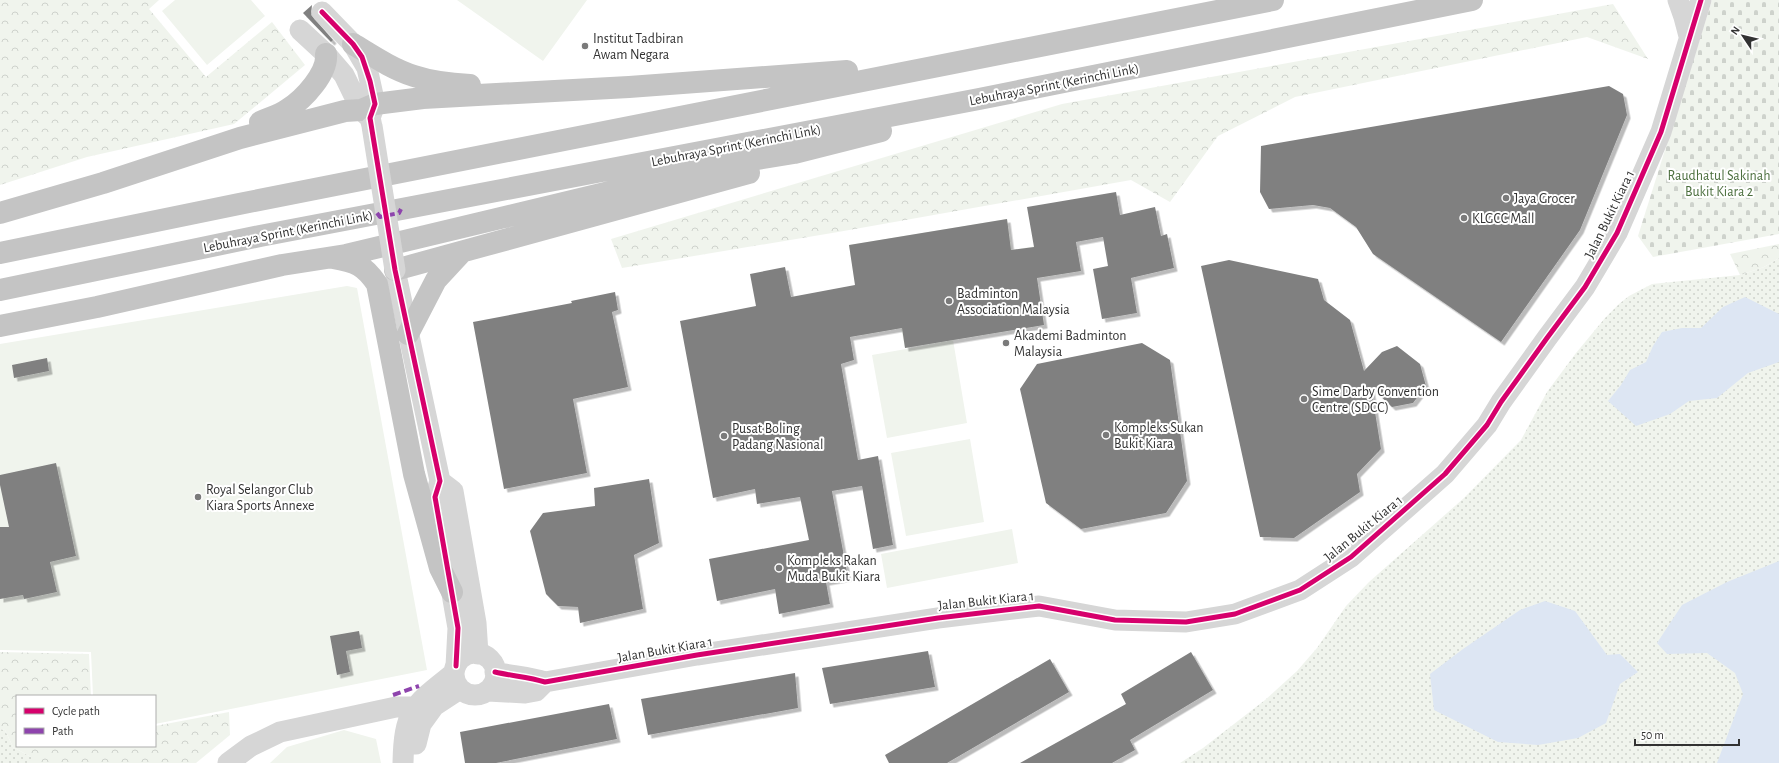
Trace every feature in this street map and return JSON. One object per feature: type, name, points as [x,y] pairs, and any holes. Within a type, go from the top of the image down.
[{"type":"highway","points":[[0,253],[942,64],[1273,0]]},
{"type":"highway","name":"Lebuhraya Sprint (Kerinchi Link)","points":[[0,290],[260,236],[979,99],[1472,0]]},
{"type":"highway","points":[[354,44],[385,63],[415,76],[431,81],[487,88],[499,94]]},
{"type":"highway","points":[[240,138],[250,127],[287,110],[299,102],[308,92],[323,69],[327,60],[326,54]]},
{"type":"highway","points":[[0,214],[103,183],[240,138],[345,111],[370,114],[423,98],[629,87],[942,64]]},
{"type":"highway","points":[[0,326],[97,308],[282,265],[330,257],[726,164],[794,154],[938,117],[979,99]]},
{"type":"highway","points":[[395,270],[745,175],[794,154]]},
{"type":"highway","points":[[408,334],[420,307],[436,280],[461,253]]},
{"type":"highway","points":[[330,257],[352,262],[363,268],[368,271],[377,284],[414,474],[440,568],[452,592]]},
{"type":"street","points":[[1678,0],[1689,36]]},
{"type":"street","name":"Jalan Bukit Kiara 1","points":[[491,682],[525,692],[536,691],[545,682],[697,655],[930,619],[1039,606],[1115,620],[1186,622],[1235,614],[1300,590],[1351,557],[1444,474],[1487,425],[1547,338],[1585,287],[1617,234],[1661,132],[1701,0]]},
{"type":"street","points":[[322,12],[354,44],[366,68],[370,114],[395,270],[440,481],[435,496],[458,628],[456,676],[470,695],[482,694],[491,682],[490,660],[478,654],[465,656],[456,676],[421,724],[416,744],[415,763]]},
{"type":"street","points":[[300,30],[326,54],[344,75],[370,114]]},
{"type":"street","points":[[440,481],[453,491],[476,623],[478,654]]},
{"type":"street","points":[[403,763],[403,738],[414,707],[424,696],[456,676]]},
{"type":"street","points":[[228,763],[251,746],[280,732],[396,707],[414,707]]},
{"type":"green space","points":[[0,0],[159,0],[149,9],[206,77],[272,22],[305,65],[234,124],[87,157],[0,185]]},
{"type":"green space","points":[[175,0],[251,0],[265,16],[207,65],[162,11]]},
{"type":"green space","points":[[457,0],[587,0],[543,61]]},
{"type":"green space","name":"Raudhatul Sakinah Bukit Kiara 2","points":[[1712,0],[1779,0],[1779,234],[1653,257],[1638,236]]},
{"type":"green space","points":[[1613,4],[1648,59],[1587,37],[1295,97],[1218,136],[1170,202],[1131,180],[838,232],[622,268],[611,239],[1062,104]]},
{"type":"green space","name":"Badminton Association Malaysia","points":[[1007,219],[1012,250],[1049,244],[1050,253],[1077,249],[1081,271],[1037,278],[1044,325],[953,340],[967,423],[887,438],[872,355],[940,343],[905,348],[901,328],[863,335],[849,245]]},
{"type":"green space","points":[[1779,244],[1779,258],[1764,267],[1740,275],[1730,254]]},
{"type":"green space","points":[[1779,258],[1779,763],[1180,763],[1203,748],[1265,700],[1297,671],[1317,648],[1346,606],[1369,582],[1464,498],[1521,440],[1547,392],[1576,353],[1605,318],[1619,304],[1629,296],[1652,284],[1740,275],[1764,267]]},
{"type":"green space","name":"Royal Selangor Club Kiara Sports Annexe","points":[[347,286],[357,288],[427,670],[156,724],[156,695],[93,695],[91,652],[0,650],[0,344]]},
{"type":"green space","points":[[970,439],[984,522],[906,536],[891,453]]},
{"type":"green space","points":[[1012,529],[1018,563],[887,588],[881,554]]},
{"type":"green space","points":[[0,652],[89,654],[91,695],[16,695],[16,747],[156,747],[156,726],[229,712],[230,735],[196,763],[31,763],[31,757],[13,747],[5,730],[0,729]]},
{"type":"green space","points":[[0,729],[5,730],[13,747],[31,757],[31,763],[0,763]]},
{"type":"green space","points":[[344,730],[376,739],[381,763],[270,763],[287,747]]},
{"type":"shaded area","points":[[1745,297],[1779,314],[1779,362],[1748,373],[1717,398],[1689,401],[1670,414],[1636,426],[1608,401],[1621,385],[1630,370],[1646,362],[1653,346],[1662,332],[1682,328],[1701,328],[1723,307]]},
{"type":"shaded area","points":[[1779,561],[1779,763],[1717,763],[1743,694],[1735,673],[1707,653],[1667,654],[1657,643],[1682,605],[1727,582]]},
{"type":"shaded area","points":[[1545,601],[1575,611],[1607,655],[1620,654],[1638,672],[1620,684],[1606,723],[1578,738],[1538,745],[1498,742],[1434,710],[1430,674],[1463,649],[1520,610]]},
{"type":"building","points":[[312,5],[311,15],[333,40],[331,42],[303,13]]},
{"type":"building","name":"KLGCC Mall","points":[[1609,86],[1623,94],[1627,115],[1580,230],[1501,342],[1373,254],[1356,227],[1330,208],[1313,205],[1269,209],[1260,192],[1261,146]]},
{"type":"building","points":[[1116,192],[1120,215],[1155,207],[1161,236],[1167,234],[1174,268],[1131,278],[1137,313],[1102,319],[1093,269],[1108,266],[1103,237],[1076,242],[1081,271],[1037,278],[1044,325],[905,348],[902,328],[850,337],[854,360],[841,364],[858,460],[878,456],[893,545],[873,549],[862,486],[832,491],[848,578],[826,582],[830,604],[779,614],[775,589],[717,601],[709,559],[809,540],[800,497],[757,504],[755,489],[713,498],[680,321],[756,306],[750,274],[785,267],[791,297],[855,285],[849,245],[1007,219],[1011,250],[1034,247],[1027,207]]},
{"type":"building","name":"Sime Darby Convention Centre (SDCC)","points":[[1229,260],[1318,279],[1324,300],[1350,320],[1364,371],[1382,352],[1397,346],[1420,364],[1426,386],[1413,403],[1392,407],[1371,387],[1381,449],[1357,474],[1360,492],[1294,538],[1260,537],[1201,266]]},
{"type":"building","points":[[615,292],[618,310],[612,312],[628,387],[573,399],[587,473],[504,489],[473,322],[572,303],[571,301]]},
{"type":"building","name":"Kompleks Sukan Bukit Kiara","points":[[1142,343],[1170,360],[1187,481],[1166,513],[1081,529],[1046,503],[1020,389],[1037,364]]},
{"type":"building","points":[[47,358],[49,371],[14,378],[12,365]]},
{"type":"building","points":[[56,463],[76,556],[50,562],[57,592],[24,599],[23,595],[0,599],[0,527],[9,527],[0,485],[0,475]]},
{"type":"building","points":[[649,479],[659,543],[634,555],[643,609],[580,623],[578,607],[558,606],[546,594],[530,531],[543,513],[595,506],[594,488]]},
{"type":"building","points":[[359,631],[362,648],[346,651],[350,672],[337,675],[330,636]]},
{"type":"building","points":[[928,651],[935,687],[830,704],[822,668]]},
{"type":"building","points":[[1191,652],[1213,690],[1130,740],[1135,750],[1112,763],[1020,763],[1126,704],[1121,694]]},
{"type":"building","points":[[1050,659],[1069,692],[947,763],[889,763],[885,755]]},
{"type":"building","points":[[795,673],[798,708],[648,735],[641,699]]},
{"type":"building","points":[[609,704],[617,739],[496,763],[465,763],[460,732]]},
{"type":"marked path","points":[[377,213],[380,217],[399,213],[401,209]]},
{"type":"marked path","points":[[393,695],[419,686]]},
{"type":"cycle path","points":[[495,672],[545,682],[697,655],[938,618],[1039,606],[1115,620],[1186,622],[1235,614],[1300,590],[1351,557],[1445,474],[1487,425],[1501,402],[1585,287],[1617,233],[1661,132],[1701,0]]},
{"type":"cycle path","points":[[322,12],[353,44],[362,57],[370,81],[375,104],[370,118],[395,270],[440,481],[435,497],[458,628],[456,666]]},
{"type":"place","name":"Institut Tadbiran Awam Negara","points":[[585,46]]},
{"type":"place","name":"Jaya Grocer","points":[[1506,198]]},
{"type":"place","name":"KLGCC Mall","points":[[1464,218]]},
{"type":"place","name":"Badminton Association Malaysia","points":[[949,301]]},
{"type":"place","name":"Akademi Badminton Malaysia","points":[[1006,343]]},
{"type":"place","name":"Sime Darby Convention Centre (SDCC)","points":[[1304,399]]},
{"type":"place","name":"Kompleks Sukan Bukit Kiara","points":[[1106,435]]},
{"type":"place","name":"Pusat Boling Padang Nasional","points":[[724,436]]},
{"type":"place","name":"Royal Selangor Club Kiara Sports Annexe","points":[[198,497]]},
{"type":"place","name":"Kompleks Rakan Muda Bukit Kiara","points":[[779,568]]}]
